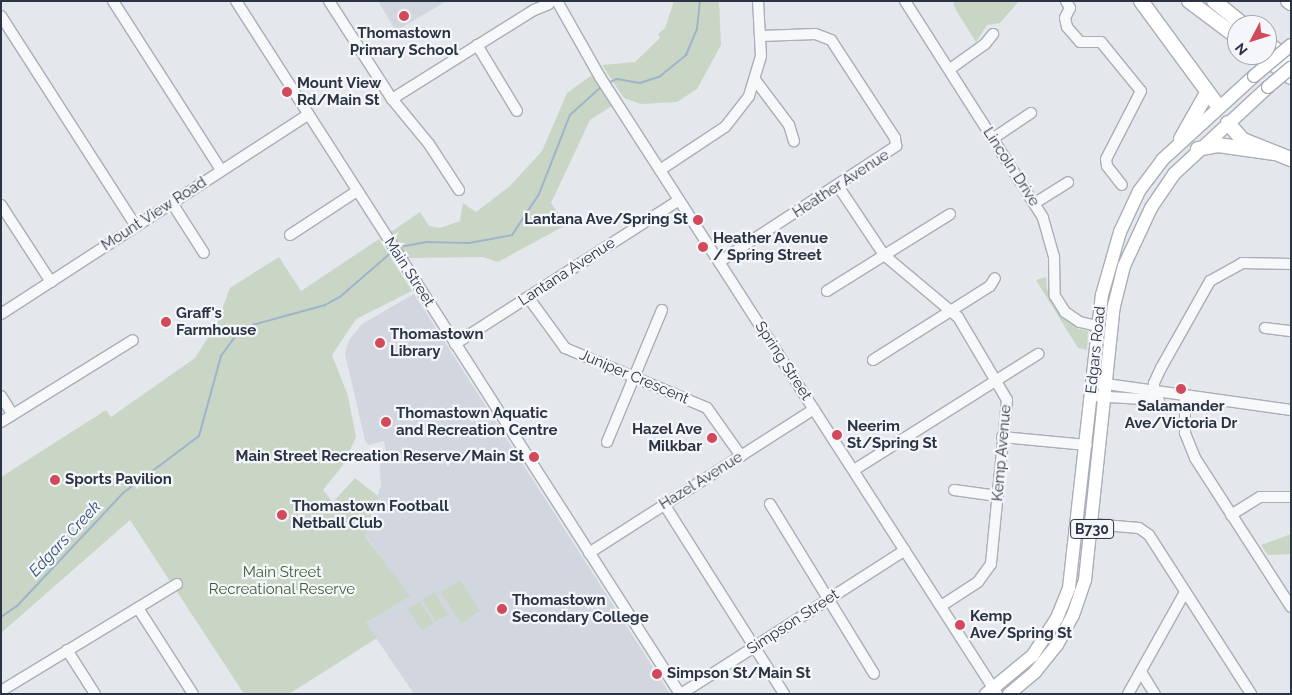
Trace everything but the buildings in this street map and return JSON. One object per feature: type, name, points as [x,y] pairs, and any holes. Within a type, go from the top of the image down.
[{"type":"highway","points":[[1141,1],[1167,32],[1207,93],[1218,106]]},
{"type":"highway","points":[[1189,1],[1227,30]]},
{"type":"highway","points":[[1214,1],[1232,15]]},
{"type":"highway","points":[[1277,50],[1291,61]]},
{"type":"highway","points":[[1275,65],[1291,77]]},
{"type":"highway","points":[[1181,139],[1207,93]]},
{"type":"highway","points":[[1228,123],[1243,140],[1291,159]]},
{"type":"highway","points":[[1198,149],[1218,145],[1274,153]]},
{"type":"main road","name":"Edgars Road","points":[[992,692],[1032,655],[1063,605],[1076,557],[1098,326],[1108,266],[1120,232],[1147,179],[1181,139],[1291,45]]},
{"type":"main road","name":"Edgars Road","points":[[1010,694],[1042,664],[1069,624],[1085,580],[1114,306],[1124,266],[1158,195],[1198,149],[1291,68]]},
{"type":"main road","points":[[1218,106],[1228,123]]},
{"type":"street","points":[[113,1],[222,170]]},
{"type":"street","name":"Main Street","points":[[236,1],[680,694]]},
{"type":"street","points":[[329,1],[392,99],[429,144],[459,190]]},
{"type":"street","points":[[660,170],[725,128],[756,81],[761,36],[758,1]]},
{"type":"street","name":"Lincoln Drive","points":[[905,1],[950,69],[992,139],[1035,203],[1050,235],[1055,296],[1065,312],[1080,322],[1098,326]]},
{"type":"street","points":[[1066,1],[1070,8],[1065,18],[1066,27],[1080,42],[1100,42],[1141,91],[1106,161],[1122,185]]},
{"type":"street","points":[[392,99],[534,10],[550,2]]},
{"type":"street","name":"Spring Street","points":[[550,2],[569,28],[854,470],[941,606],[992,692]]},
{"type":"street","points":[[1,16],[136,226]]},
{"type":"street","name":"Heather Avenue","points":[[720,262],[892,152],[895,138],[827,37],[815,34],[761,36]]},
{"type":"street","points":[[950,69],[985,44],[993,34]]},
{"type":"street","points":[[477,45],[517,112]]},
{"type":"street","points":[[756,81],[789,125],[794,141]]},
{"type":"street","points":[[992,139],[1031,113]]},
{"type":"street","name":"Mount View Road","points":[[1,314],[308,115]]},
{"type":"street","points":[[1035,203],[1068,182]]},
{"type":"street","name":"Kemp Avenue","points":[[838,186],[884,255],[952,311],[998,379],[1007,400],[1002,437],[992,564],[978,582],[941,606]]},
{"type":"street","points":[[290,236],[357,191]]},
{"type":"street","name":"Lantana Avenue","points":[[455,344],[679,200]]},
{"type":"street","points":[[172,203],[204,253]]},
{"type":"street","points":[[1,205],[51,282]]},
{"type":"street","points":[[827,291],[950,214]]},
{"type":"street","points":[[1155,394],[1159,373],[1200,294],[1216,276],[1235,265],[1256,261],[1291,264]]},
{"type":"street","points":[[873,360],[952,311],[995,278]]},
{"type":"street","name":"Juniper Crescent","points":[[528,297],[565,348],[707,408],[741,456]]},
{"type":"street","points":[[607,442],[662,310]]},
{"type":"street","points":[[1266,328],[1291,331]]},
{"type":"street","points":[[1,422],[134,340]]},
{"type":"street","points":[[854,470],[1038,354]]},
{"type":"street","points":[[1093,382],[1155,394],[1291,410]]},
{"type":"street","points":[[1092,396],[1105,398],[1155,394]]},
{"type":"street","points":[[1,396],[13,414]]},
{"type":"street","points":[[1185,398],[1188,443],[1231,515],[1291,607]]},
{"type":"street","name":"Hazel Avenue","points":[[589,553],[814,409]]},
{"type":"street","points":[[1002,437],[1087,445]]},
{"type":"street","points":[[954,490],[998,496]]},
{"type":"street","points":[[1231,515],[1260,497],[1291,498]]},
{"type":"street","points":[[664,504],[784,694]]},
{"type":"street","points":[[770,504],[830,597],[832,607],[874,674]]},
{"type":"street","points":[[1092,524],[1139,528],[1149,535],[1251,694]]},
{"type":"street","name":"Simpson Street","points":[[680,694],[905,550]]},
{"type":"street","points":[[1,693],[67,650],[178,584]]},
{"type":"street","points":[[1128,694],[1185,592]]},
{"type":"street","points":[[138,608],[193,694]]},
{"type":"street","points":[[67,650],[95,694]]},
{"type":"street","points":[[1140,672],[1154,694]]},
{"type":"shaded area","name":"Thomastown Primary School","points":[[378,1],[444,1],[445,2],[396,31]]},
{"type":"shaded area","points":[[414,294],[670,694],[414,694],[366,623],[409,596],[365,535],[381,485],[379,455],[386,452],[384,441],[368,445],[365,440],[345,354],[349,340],[362,324]]},
{"type":"green space","points":[[674,1],[719,1],[721,45],[697,89],[677,102],[641,104],[624,98],[602,65],[635,62],[660,38],[658,34],[665,28]]},
{"type":"green space","points":[[955,1],[1019,1],[1000,23],[987,25],[976,42],[953,5]]},
{"type":"green space","points":[[592,75],[612,106],[590,120],[551,203],[566,225],[498,262],[483,257],[408,258],[391,232],[420,212],[429,226],[440,228],[460,221],[463,203],[476,212],[510,186],[542,151],[567,93]]},
{"type":"green space","name":"Main Street Recreational Reserve","points":[[379,239],[412,291],[356,319],[332,355],[348,396],[356,437],[343,465],[323,490],[333,502],[355,478],[378,496],[365,536],[410,596],[366,623],[377,638],[289,694],[244,694],[130,520],[1,633],[1,477],[106,410],[111,417],[195,358],[217,323],[230,288],[279,257],[301,291]]},
{"type":"green space","points":[[1046,277],[1047,289],[1059,312],[1078,329],[1088,331],[1087,350],[1078,348],[1036,280]]},
{"type":"green space","points":[[1291,534],[1291,554],[1268,555],[1261,545]]},
{"type":"green space","points":[[460,580],[480,611],[461,624],[441,593]]},
{"type":"green space","points":[[434,592],[448,614],[436,621],[422,599]]},
{"type":"green space","points":[[420,601],[434,623],[422,630],[408,608]]},
{"type":"waterway","name":"Edgars Creek","points":[[608,83],[617,79],[640,83],[659,77],[686,55],[697,29],[700,1]]},
{"type":"waterway","name":"Edgars Creek","points":[[399,247],[426,242],[469,243],[512,235],[539,194],[570,115],[602,86]]},
{"type":"waterway","name":"Edgars Creek","points":[[1,617],[17,606],[123,493],[199,436],[221,356],[237,334],[252,325],[325,305],[341,296],[393,251]]},
{"type":"place","name":"Thomastown Primary School","points":[[404,16]]},
{"type":"place","name":"Mount View Rd/Main St","points":[[287,92]]},
{"type":"place","name":"Lantana Ave/Spring St","points":[[698,220]]},
{"type":"place","name":"Heather Avenue / Spring Street","points":[[703,247]]},
{"type":"place","name":"Graff's Farmhouse","points":[[166,322]]},
{"type":"place","name":"Thomastown Library","points":[[380,343]]},
{"type":"place","name":"Salamander Ave/Victoria Dr","points":[[1181,389]]},
{"type":"place","name":"Thomastown Aquatic and Recreation Centre","points":[[386,422]]},
{"type":"place","name":"Neerim St/Spring St","points":[[837,435]]},
{"type":"place","name":"Hazel Ave Milkbar","points":[[712,438]]},
{"type":"place","name":"Main Street Recreation Reserve/Main St","points":[[534,457]]},
{"type":"place","name":"Sports Pavilion","points":[[55,480]]},
{"type":"place","name":"Thomastown Football Netball Club","points":[[282,515]]},
{"type":"place","name":"Thomastown Secondary College","points":[[502,609]]},
{"type":"place","name":"Kemp Ave/Spring St","points":[[960,625]]},
{"type":"place","name":"Simpson St/Main St","points":[[657,674]]}]
